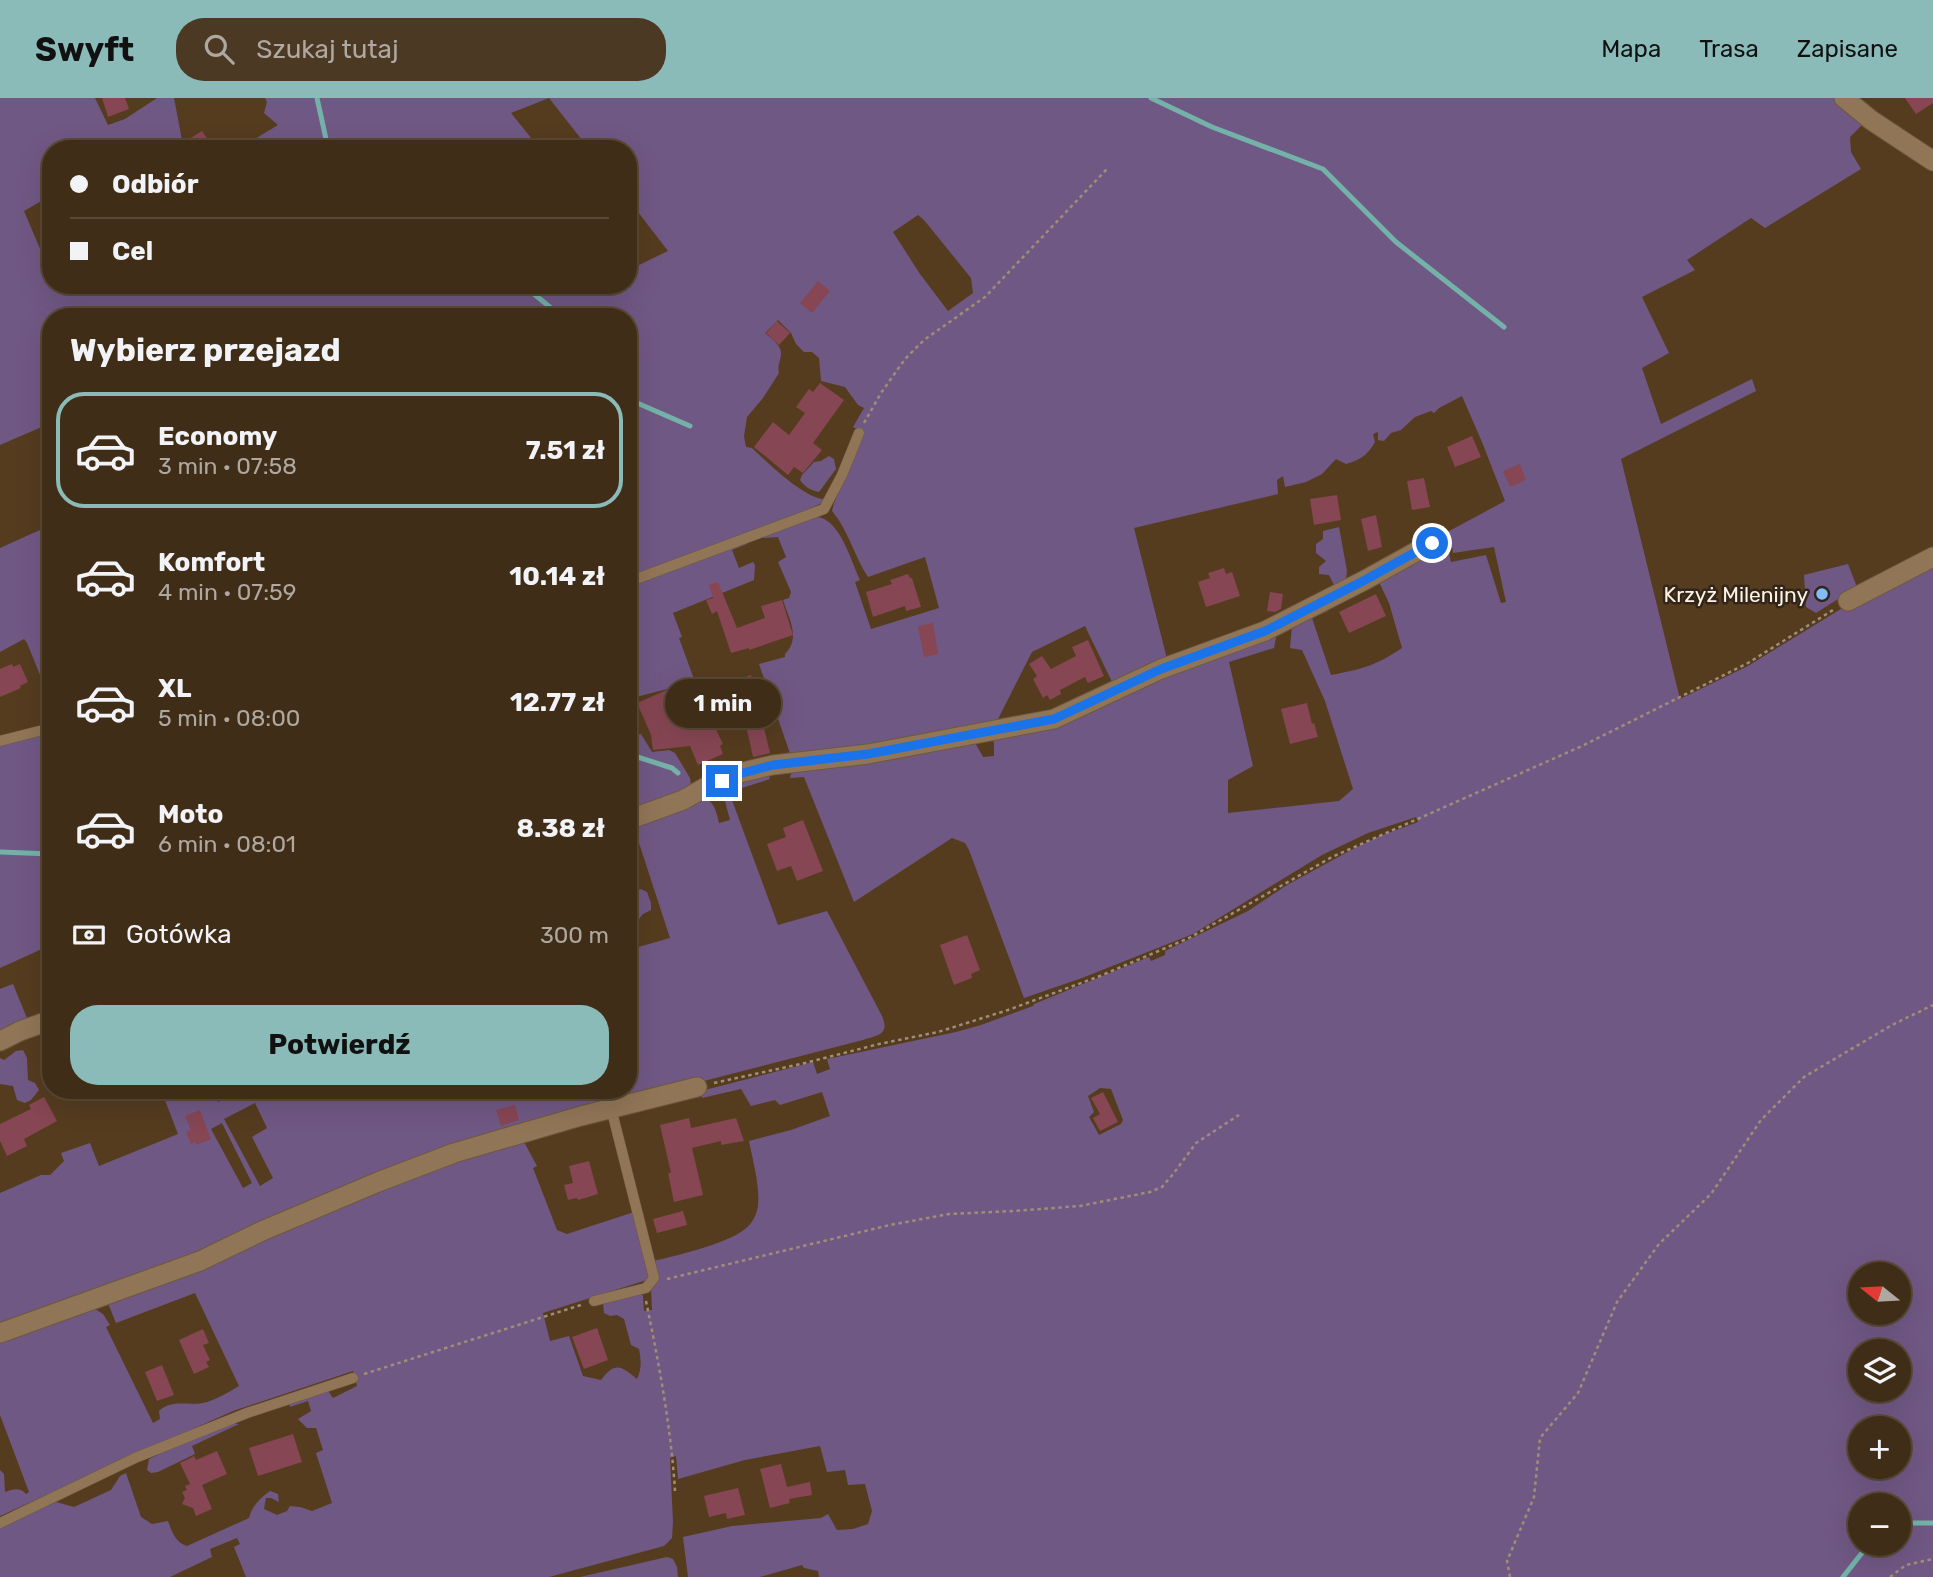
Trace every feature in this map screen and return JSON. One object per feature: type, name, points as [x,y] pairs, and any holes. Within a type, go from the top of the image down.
[{"type":"street","points":[[1844,98],[1871,120],[1933,161]]},
{"type":"street","points":[[637,817],[683,800],[739,774],[773,765],[868,754],[1054,719],[1161,669],[1265,631],[1439,539]]},
{"type":"street","points":[[1848,601],[1933,557]]},
{"type":"street","points":[[0,1041],[42,1023]]},
{"type":"street","points":[[0,1333],[200,1261],[262,1231],[442,1158],[581,1116],[697,1087]]},
{"type":"lane","points":[[637,579],[824,509],[842,475],[859,433]]},
{"type":"lane","points":[[0,741],[42,730]]},
{"type":"lane","points":[[594,1301],[648,1285],[654,1278],[611,1108]]},
{"type":"lane","points":[[0,1523],[135,1458],[247,1413],[353,1378]]},
{"type":"path","points":[[859,433],[881,393],[905,359],[924,340],[985,297],[1107,169]]},
{"type":"path","points":[[697,1087],[938,1032],[1100,976],[1189,938],[1332,857],[1582,746],[1748,663],[1848,601]]},
{"type":"path","points":[[1510,1577],[1507,1561],[1534,1497],[1540,1438],[1578,1393],[1617,1302],[1659,1244],[1711,1194],[1761,1120],[1804,1077],[1933,1004]]},
{"type":"path","points":[[675,1491],[665,1397],[646,1300],[648,1285],[890,1225],[949,1214],[1080,1206],[1150,1192],[1168,1180],[1196,1143],[1239,1115]]},
{"type":"path","points":[[353,1378],[594,1301]]},
{"type":"path","points":[[1890,1577],[1906,1565],[1933,1559]]},
{"type":"shaded area","points":[[0,98],[95,98],[108,125],[125,119],[157,98],[174,98],[182,140],[42,140],[42,201],[24,211],[42,253],[42,294],[637,294],[637,263],[639,265],[668,251],[637,211],[637,140],[582,140],[549,98],[1834,98],[1864,123],[1850,137],[1851,152],[1861,169],[1765,228],[1751,218],[1687,260],[1695,270],[1642,297],[1669,353],[1642,368],[1661,424],[1752,379],[1756,391],[1621,459],[1680,699],[1748,666],[1849,604],[1933,560],[1933,1577],[819,1577],[818,1571],[804,1568],[802,1565],[760,1577],[688,1577],[683,1537],[732,1526],[821,1518],[828,1514],[837,1530],[868,1524],[872,1511],[865,1484],[848,1485],[845,1470],[827,1472],[820,1446],[745,1460],[678,1479],[676,1456],[670,1458],[672,1538],[664,1546],[549,1577],[246,1577],[234,1547],[240,1544],[237,1538],[210,1549],[212,1557],[170,1577],[0,1577],[0,1528],[56,1502],[74,1507],[111,1490],[120,1476],[126,1473],[141,1517],[152,1524],[168,1521],[177,1539],[187,1546],[249,1518],[257,1503],[270,1491],[278,1494],[279,1502],[266,1498],[264,1509],[277,1515],[287,1511],[290,1506],[312,1511],[332,1503],[316,1453],[323,1450],[316,1428],[307,1428],[298,1419],[311,1411],[308,1401],[290,1407],[289,1401],[328,1391],[333,1398],[357,1386],[353,1371],[233,1411],[0,1516],[0,1470],[4,1474],[5,1492],[16,1489],[26,1494],[29,1492],[0,1415],[0,1337],[92,1307],[103,1314],[110,1325],[106,1327],[153,1423],[160,1419],[159,1411],[164,1407],[207,1402],[239,1386],[195,1293],[116,1323],[107,1301],[381,1184],[523,1140],[537,1166],[533,1168],[557,1230],[567,1234],[634,1212],[648,1262],[713,1245],[745,1229],[757,1212],[758,1190],[749,1141],[830,1116],[822,1092],[780,1105],[775,1100],[751,1106],[741,1089],[702,1098],[701,1091],[813,1062],[817,1074],[830,1069],[827,1059],[956,1032],[1033,1006],[1149,957],[1151,961],[1165,955],[1165,951],[1248,911],[1287,885],[1353,849],[1418,822],[1416,817],[1368,833],[1322,855],[1193,934],[1024,998],[965,843],[952,838],[854,902],[804,777],[790,778],[799,766],[973,739],[983,757],[994,756],[994,743],[990,735],[1271,633],[1276,638],[1274,648],[1229,662],[1253,766],[1228,780],[1228,813],[1339,801],[1353,789],[1325,701],[1302,650],[1290,648],[1292,626],[1325,604],[1328,611],[1312,618],[1331,675],[1368,666],[1393,654],[1402,648],[1389,603],[1379,582],[1438,537],[1505,501],[1462,396],[1434,413],[1431,411],[1415,417],[1384,441],[1378,440],[1378,432],[1373,434],[1375,442],[1372,447],[1355,461],[1346,464],[1336,459],[1322,474],[1306,482],[1285,487],[1283,476],[1277,480],[1278,494],[1134,528],[1168,663],[1113,684],[1085,626],[1032,652],[995,725],[792,759],[759,664],[785,657],[793,635],[783,600],[789,598],[791,592],[778,562],[786,557],[778,537],[764,538],[763,535],[817,517],[832,525],[844,542],[860,580],[855,582],[871,629],[939,608],[925,557],[868,577],[863,569],[843,527],[832,511],[862,432],[853,427],[864,408],[858,405],[845,387],[821,381],[819,358],[812,352],[804,352],[778,320],[765,333],[781,350],[779,373],[747,417],[744,436],[746,447],[752,448],[804,491],[822,499],[827,496],[822,503],[807,510],[637,575],[637,308],[42,308],[42,427],[0,445]],"holes":[[[918,215],[971,278],[973,293],[948,311],[893,232]],[[1452,547],[1453,553],[1494,547],[1506,602],[1501,603],[1486,555],[1451,562],[1448,548]],[[1100,1088],[1111,1089],[1123,1120],[1121,1124],[1099,1135],[1089,1117],[1094,1112],[1088,1096]],[[656,1277],[651,1288],[652,1310],[644,1311],[643,1296],[640,1292],[603,1303],[604,1313],[624,1319],[631,1345],[639,1349],[641,1364],[637,1379],[618,1368],[610,1370],[601,1380],[583,1376],[569,1336],[550,1341],[543,1313]]]},
{"type":"shaded area","points":[[265,98],[549,98],[511,113],[533,140],[253,140],[278,125],[264,113],[267,102]]},
{"type":"shaded area","points":[[829,456],[834,459],[836,469],[819,492],[810,489],[800,480],[802,475],[814,462]]},
{"type":"shaded area","points":[[1339,527],[1347,571],[1346,580],[1334,585],[1329,575],[1319,574],[1319,567],[1326,561],[1316,553],[1316,544],[1323,539],[1323,531]]},
{"type":"shaded area","points":[[42,529],[42,680],[24,639],[0,652],[0,548]]},
{"type":"shaded area","points":[[745,542],[747,544],[732,550],[739,568],[753,562],[755,565],[754,580],[673,613],[695,682],[637,697],[637,582]]},
{"type":"shaded area","points":[[1848,564],[1857,587],[1816,613],[1806,607],[1804,575]]},
{"type":"shaded area","points":[[42,733],[42,949],[0,968],[0,745]]},
{"type":"shaded area","points":[[641,734],[652,752],[669,750],[675,753],[690,778],[691,785],[689,793],[637,814],[637,735]]},
{"type":"shaded area","points":[[768,774],[770,779],[729,792],[778,925],[827,911],[882,1016],[885,1027],[878,1035],[863,1040],[637,1098],[637,947],[670,938],[637,839],[637,822],[701,796],[714,806],[719,823],[730,820],[721,786]]},
{"type":"shaded area","points":[[641,889],[647,892],[651,903],[651,910],[637,922],[637,890]]},
{"type":"shaded area","points":[[13,984],[29,1023],[0,1039],[0,989]]},
{"type":"shaded area","points":[[23,1050],[27,1058],[28,1080],[35,1083],[39,1090],[25,1103],[17,1100],[13,1086],[0,1084],[0,1058],[4,1060],[16,1051]]},
{"type":"shaded area","points":[[164,1099],[212,1099],[219,1102],[221,1099],[634,1099],[603,1107],[0,1324],[0,1193],[41,1175],[50,1175],[64,1161],[61,1153],[90,1143],[99,1166],[178,1134]],"holes":[[[255,1103],[267,1128],[252,1137],[273,1178],[260,1186],[224,1119]],[[222,1123],[252,1183],[243,1188],[211,1129]]]},
{"type":"shaded area","points":[[228,1423],[239,1424],[192,1446],[195,1454],[158,1472],[151,1473],[147,1470],[149,1459]]},
{"type":"shaded area","points":[[667,1557],[673,1559],[678,1577],[580,1577]]},
{"type":"building","points":[[102,98],[125,98],[129,109],[108,117]]},
{"type":"building","points":[[1905,98],[1933,98],[1933,103],[1916,114]]},
{"type":"building","points":[[202,131],[208,140],[188,140]]},
{"type":"building","points":[[818,281],[830,291],[812,313],[800,303]]},
{"type":"building","points":[[777,321],[790,333],[779,345],[766,333]]},
{"type":"building","points":[[820,383],[844,400],[813,443],[822,450],[803,473],[794,467],[788,475],[754,447],[773,422],[789,435],[805,413],[796,407],[809,389],[813,392]]},
{"type":"building","points":[[1472,436],[1481,457],[1455,467],[1447,447]]},
{"type":"building","points":[[1520,464],[1526,480],[1510,487],[1503,471]]},
{"type":"building","points":[[1424,478],[1430,507],[1412,510],[1407,481]]},
{"type":"building","points":[[1337,495],[1341,520],[1314,525],[1310,499]]},
{"type":"building","points":[[1376,515],[1382,547],[1368,551],[1361,519]]},
{"type":"building","points":[[1224,568],[1226,574],[1232,572],[1240,596],[1206,607],[1198,582],[1210,578],[1208,573]]},
{"type":"building","points":[[908,574],[912,578],[921,607],[906,611],[905,606],[873,617],[866,592],[892,584],[890,580]]},
{"type":"building","points":[[718,582],[737,628],[765,618],[761,606],[782,600],[793,635],[749,650],[731,653],[717,611],[712,614],[706,600],[713,598],[709,585]]},
{"type":"building","points":[[1270,592],[1283,594],[1281,609],[1275,612],[1267,611]]},
{"type":"building","points":[[1376,594],[1386,616],[1349,633],[1339,612]]},
{"type":"building","points":[[933,623],[938,654],[924,657],[918,626]]},
{"type":"building","points":[[1088,640],[1104,676],[1088,683],[1085,677],[1060,690],[1061,694],[1050,700],[1047,695],[1043,698],[1033,679],[1037,676],[1029,664],[1042,656],[1051,669],[1076,656],[1072,647]]},
{"type":"building","points":[[12,664],[13,667],[20,664],[28,682],[0,697],[0,669]]},
{"type":"building","points":[[751,675],[765,714],[761,715],[770,753],[753,757],[745,721],[742,722],[739,712],[712,721],[723,744],[720,746],[723,754],[698,765],[690,746],[653,750],[651,735],[637,703],[669,689],[672,697],[726,679],[728,684]]},
{"type":"building","points":[[1307,703],[1318,737],[1290,744],[1281,709]]},
{"type":"building","points":[[803,820],[823,871],[797,881],[791,866],[777,871],[767,844],[786,837],[783,828]]},
{"type":"building","points":[[967,935],[980,970],[971,974],[972,978],[954,985],[940,945]]},
{"type":"building","points":[[1103,1092],[1118,1122],[1100,1131],[1093,1118],[1100,1114],[1091,1098]]},
{"type":"building","points":[[45,1099],[57,1121],[24,1139],[27,1146],[7,1156],[0,1141],[0,1124],[31,1109],[29,1105]]},
{"type":"building","points":[[515,1105],[519,1120],[501,1126],[496,1110]]},
{"type":"building","points":[[200,1110],[211,1139],[197,1145],[195,1142],[191,1144],[186,1132],[191,1130],[185,1116]]},
{"type":"building","points":[[689,1118],[691,1128],[736,1118],[744,1141],[721,1145],[721,1141],[692,1148],[703,1195],[674,1202],[668,1173],[671,1173],[660,1125]]},
{"type":"building","points":[[589,1161],[598,1194],[568,1200],[564,1185],[573,1183],[569,1166]]},
{"type":"building","points":[[683,1211],[687,1225],[657,1233],[653,1219]]},
{"type":"building","points":[[597,1328],[608,1360],[584,1369],[572,1337]]},
{"type":"building","points":[[203,1329],[209,1343],[203,1345],[210,1360],[206,1362],[209,1367],[194,1374],[179,1340]]},
{"type":"building","points":[[162,1365],[174,1395],[157,1401],[145,1372]]},
{"type":"building","points":[[293,1434],[302,1462],[258,1476],[249,1448]]},
{"type":"building","points":[[217,1451],[227,1474],[202,1485],[212,1509],[196,1516],[193,1508],[182,1504],[185,1498],[182,1492],[187,1490],[185,1486],[190,1484],[180,1463],[194,1456],[196,1460]]},
{"type":"building","points":[[781,1464],[787,1487],[810,1482],[812,1495],[789,1499],[790,1503],[770,1508],[760,1469]]},
{"type":"building","points":[[738,1488],[745,1515],[727,1519],[726,1513],[709,1517],[704,1496]]},
{"type":"waterway","points":[[317,98],[327,140]]},
{"type":"waterway","points":[[1151,98],[1212,127],[1323,169],[1396,242],[1504,327]]},
{"type":"waterway","points":[[534,294],[551,308]]},
{"type":"waterway","points":[[637,403],[690,426]]},
{"type":"waterway","points":[[637,757],[672,768],[678,773]]},
{"type":"waterway","points":[[0,852],[42,854]]},
{"type":"waterway","points":[[1911,1523],[1933,1523]]},
{"type":"waterway","points":[[1843,1577],[1860,1556]]},
{"type":"place","name":"Krzyż Milenijny","points":[[1822,594]]},
{"type":"route","points":[[722,781],[773,765],[868,754],[1054,719],[1161,669],[1265,631],[1432,543]]}]
